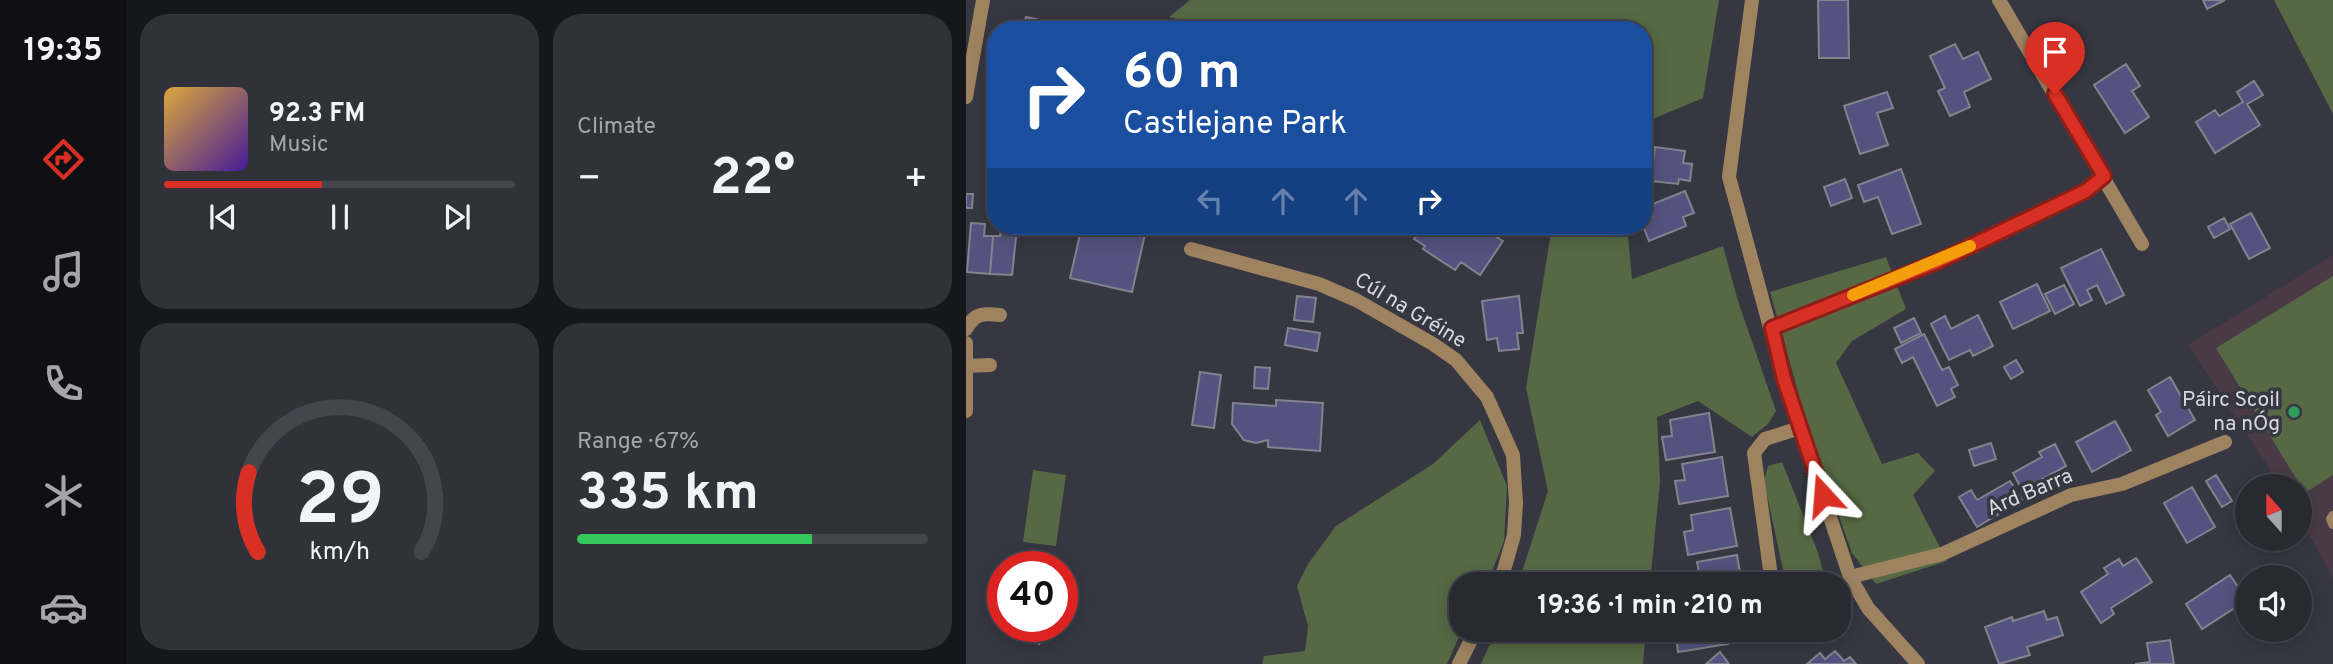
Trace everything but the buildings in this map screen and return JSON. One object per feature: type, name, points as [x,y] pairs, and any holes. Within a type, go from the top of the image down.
[{"type":"street","points":[[966,97],[983,0]]},
{"type":"street","points":[[1752,0],[1729,177],[1800,428],[1848,572]]},
{"type":"street","points":[[1999,0],[2143,244]]},
{"type":"street","points":[[1772,328],[1937,262],[2086,191],[2104,176]]},
{"type":"street","name":"Cúl na Gréine","points":[[1191,249],[1319,284],[1356,300],[1433,344],[1455,360],[1487,397],[1513,455],[1516,503],[1514,535],[1503,572]]},
{"type":"street","points":[[966,329],[977,315],[1000,315]]},
{"type":"street","points":[[966,342],[966,411]]},
{"type":"street","points":[[966,366],[990,365]]},
{"type":"street","points":[[1771,572],[1754,453],[1765,439],[1800,428]]},
{"type":"street","name":"Ard Barra","points":[[1851,577],[1942,554],[2071,495],[2122,484],[2225,442]]},
{"type":"street","points":[[1851,579],[1868,608],[1918,664]]},
{"type":"street","points":[[1459,664],[1470,642]]},
{"type":"shaded area","name":"Páirc Scoil na nÓg","points":[[2333,255],[2333,578],[2312,540],[2312,474],[2273,474],[2188,345]]},
{"type":"green space","points":[[1190,0],[1719,0],[1703,98],[1652,119],[1652,21],[1187,21],[1169,17]]},
{"type":"green space","points":[[2274,0],[2333,0],[2333,114]]},
{"type":"green space","points":[[1551,235],[1628,235],[1632,279],[1723,246],[1738,301],[1776,411],[1768,424],[1752,437],[1698,401],[1657,417],[1660,481],[1651,572],[1522,572],[1548,491],[1526,388]]},
{"type":"green space","points":[[1886,257],[1906,309],[1852,341],[1836,363],[1882,464],[1918,453],[1935,471],[1913,495],[1947,561],[1876,584],[1852,553],[1811,438],[1770,292]]},
{"type":"green space","name":"Páirc Scoil na nÓg","points":[[2333,276],[2333,475],[2312,488],[2312,474],[2293,474],[2216,348]]},
{"type":"green space","points":[[1480,420],[1507,486],[1504,541],[1492,572],[1449,572],[1449,642],[1457,642],[1447,664],[1262,664],[1264,656],[1305,651],[1308,626],[1297,586],[1308,564],[1336,526],[1433,464]]},
{"type":"green space","points":[[1782,462],[1823,572],[1783,572],[1764,481],[1768,466]]},
{"type":"green space","points":[[1033,470],[1066,475],[1056,546],[1023,542]]},
{"type":"green space","points":[[1494,642],[1645,642],[1643,664],[1481,664],[1489,646]]},
{"type":"slow traffic","points":[[1853,295],[1970,246]]},
{"type":"place","name":"Páirc Scoil na nÓg","points":[[2294,412]]},
{"type":"route","points":[[1823,495],[1784,379],[1772,328],[1937,262],[2086,191],[2104,176],[2055,94]]}]
